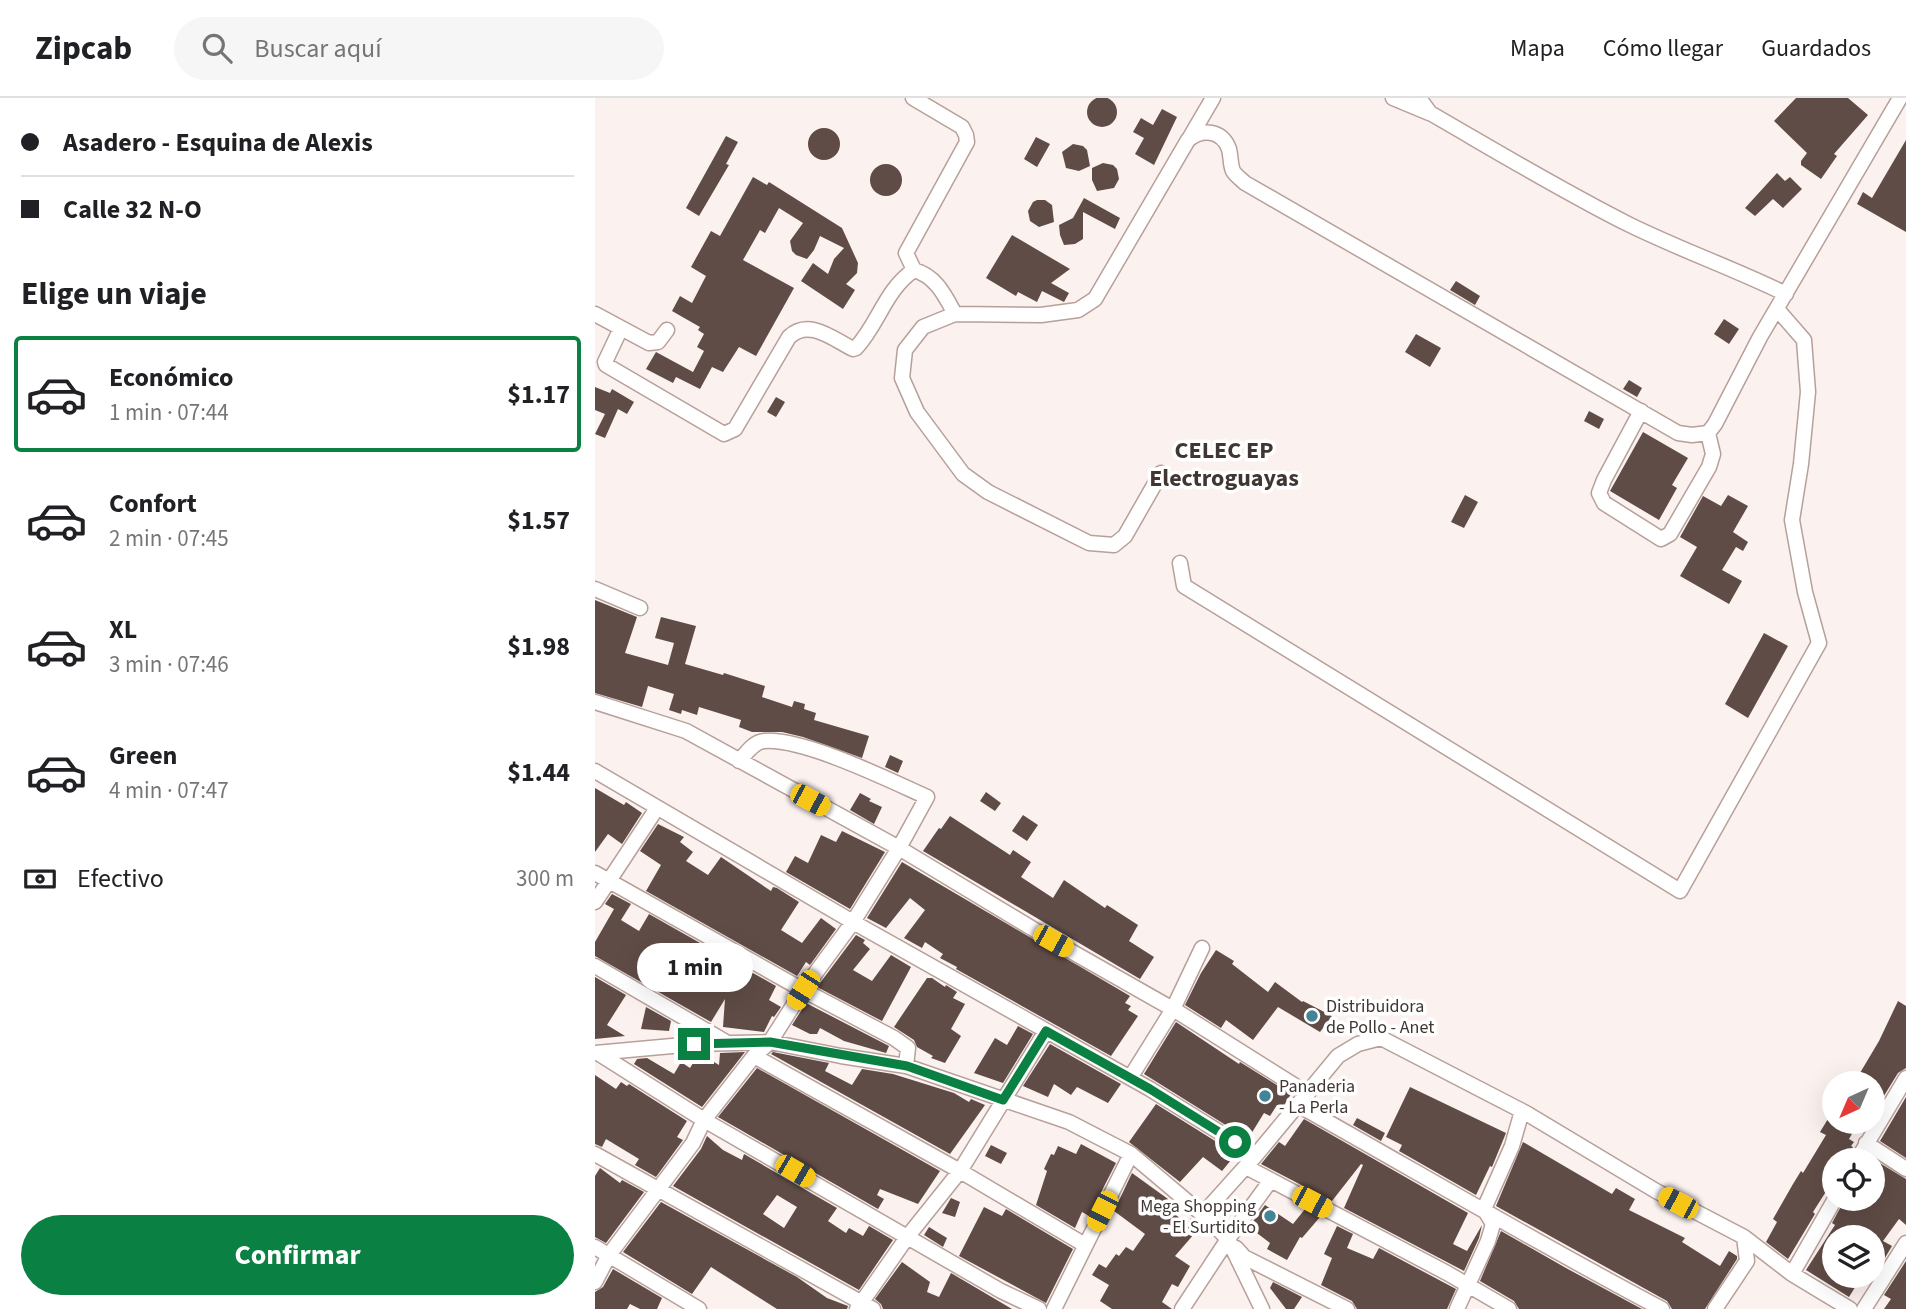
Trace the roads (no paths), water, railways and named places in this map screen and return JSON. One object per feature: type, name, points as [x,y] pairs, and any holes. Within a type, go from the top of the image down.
[{"type":"street","points":[[913,98],[962,127],[967,142],[906,253],[914,270],[925,273],[943,291],[955,314]]},
{"type":"street","points":[[1161,473],[1125,536],[1114,545],[1089,543],[988,492],[963,474],[917,412],[902,377],[905,350],[923,327],[955,314],[1041,315],[1078,310],[1095,299],[1213,98]]},
{"type":"street","points":[[1393,98],[1430,113],[1632,225],[1786,294]]},
{"type":"street","points":[[1419,98],[1430,113]]},
{"type":"street","points":[[1641,411],[1599,493],[1604,503],[1661,539],[1670,534],[1709,467],[1713,454],[1708,433],[1900,98]]},
{"type":"street","points":[[1188,139],[1196,133],[1207,131],[1218,136],[1228,147],[1234,174],[1245,183],[1678,433],[1708,433]]},
{"type":"street","points":[[621,328],[606,365],[724,434],[736,429],[794,332],[800,328],[812,328],[853,349],[856,348],[873,327],[895,286],[914,270]]},
{"type":"street","points":[[1180,563],[1184,586],[1680,891],[1819,643],[1805,592],[1792,520],[1808,392],[1804,340],[1777,309]]},
{"type":"street","points":[[595,314],[655,344],[667,330]]},
{"type":"street","points":[[595,589],[640,608]]},
{"type":"street","points":[[595,702],[686,730],[899,848],[1053,941],[1173,1009],[1303,1100],[1570,1260],[1662,1309]]},
{"type":"street","points":[[595,1282],[609,1255],[694,1143],[704,1120],[754,1056],[770,1042],[803,990],[853,922],[927,797],[803,747],[762,741],[755,744],[739,761]]},
{"type":"street","points":[[595,771],[853,922],[1130,1078],[1256,1156]]},
{"type":"street","points":[[595,902],[657,808]]},
{"type":"street","points":[[595,873],[894,1038],[908,1048],[907,1066]]},
{"type":"street","points":[[1130,1078],[1173,1009],[1202,948]]},
{"type":"street","points":[[595,966],[727,1042]]},
{"type":"street","points":[[595,1154],[864,1307],[908,1236],[960,1171],[1046,1031]]},
{"type":"street","points":[[1203,1214],[1256,1156],[1338,1056],[1358,1044],[1381,1038],[1522,1111],[1656,1191],[1744,1237],[1792,1274],[1850,1309]]},
{"type":"street","points":[[597,1054],[727,1042],[770,1042],[907,1066],[1069,1122],[1131,1154],[1203,1214],[1244,1257],[1347,1309]]},
{"type":"street","points":[[597,1054],[704,1120],[1002,1291],[1039,1309]]},
{"type":"street","points":[[754,1056],[960,1171],[1085,1245]]},
{"type":"street","points":[[1863,1148],[1906,1078]]},
{"type":"street","points":[[1484,1209],[1512,1146],[1522,1111]]},
{"type":"street","points":[[1866,1143],[1906,1169]]},
{"type":"street","points":[[1054,1309],[1131,1154]]},
{"type":"street","points":[[1246,1167],[1509,1309]]},
{"type":"street","points":[[1182,1309],[1271,1180]]},
{"type":"street","points":[[1457,1309],[1493,1224],[1484,1209]]},
{"type":"street","points":[[1792,1274],[1828,1211]]},
{"type":"street","points":[[1715,1309],[1747,1261],[1744,1237]]},
{"type":"street","points":[[1228,1239],[1262,1309]]},
{"type":"street","points":[[1864,1309],[1906,1243]]},
{"type":"street","points":[[595,1247],[699,1309]]},
{"type":"place","name":"Distribuidora de Pollo - Anet","points":[[1312,1016]]},
{"type":"place","name":"Panaderia - La Perla","points":[[1265,1096]]},
{"type":"place","name":"Mega Shopping - El Surtidito","points":[[1270,1216]]},
{"type":"district","name":"CELEC EP Electroguayas","points":[[1224,464]]}]
